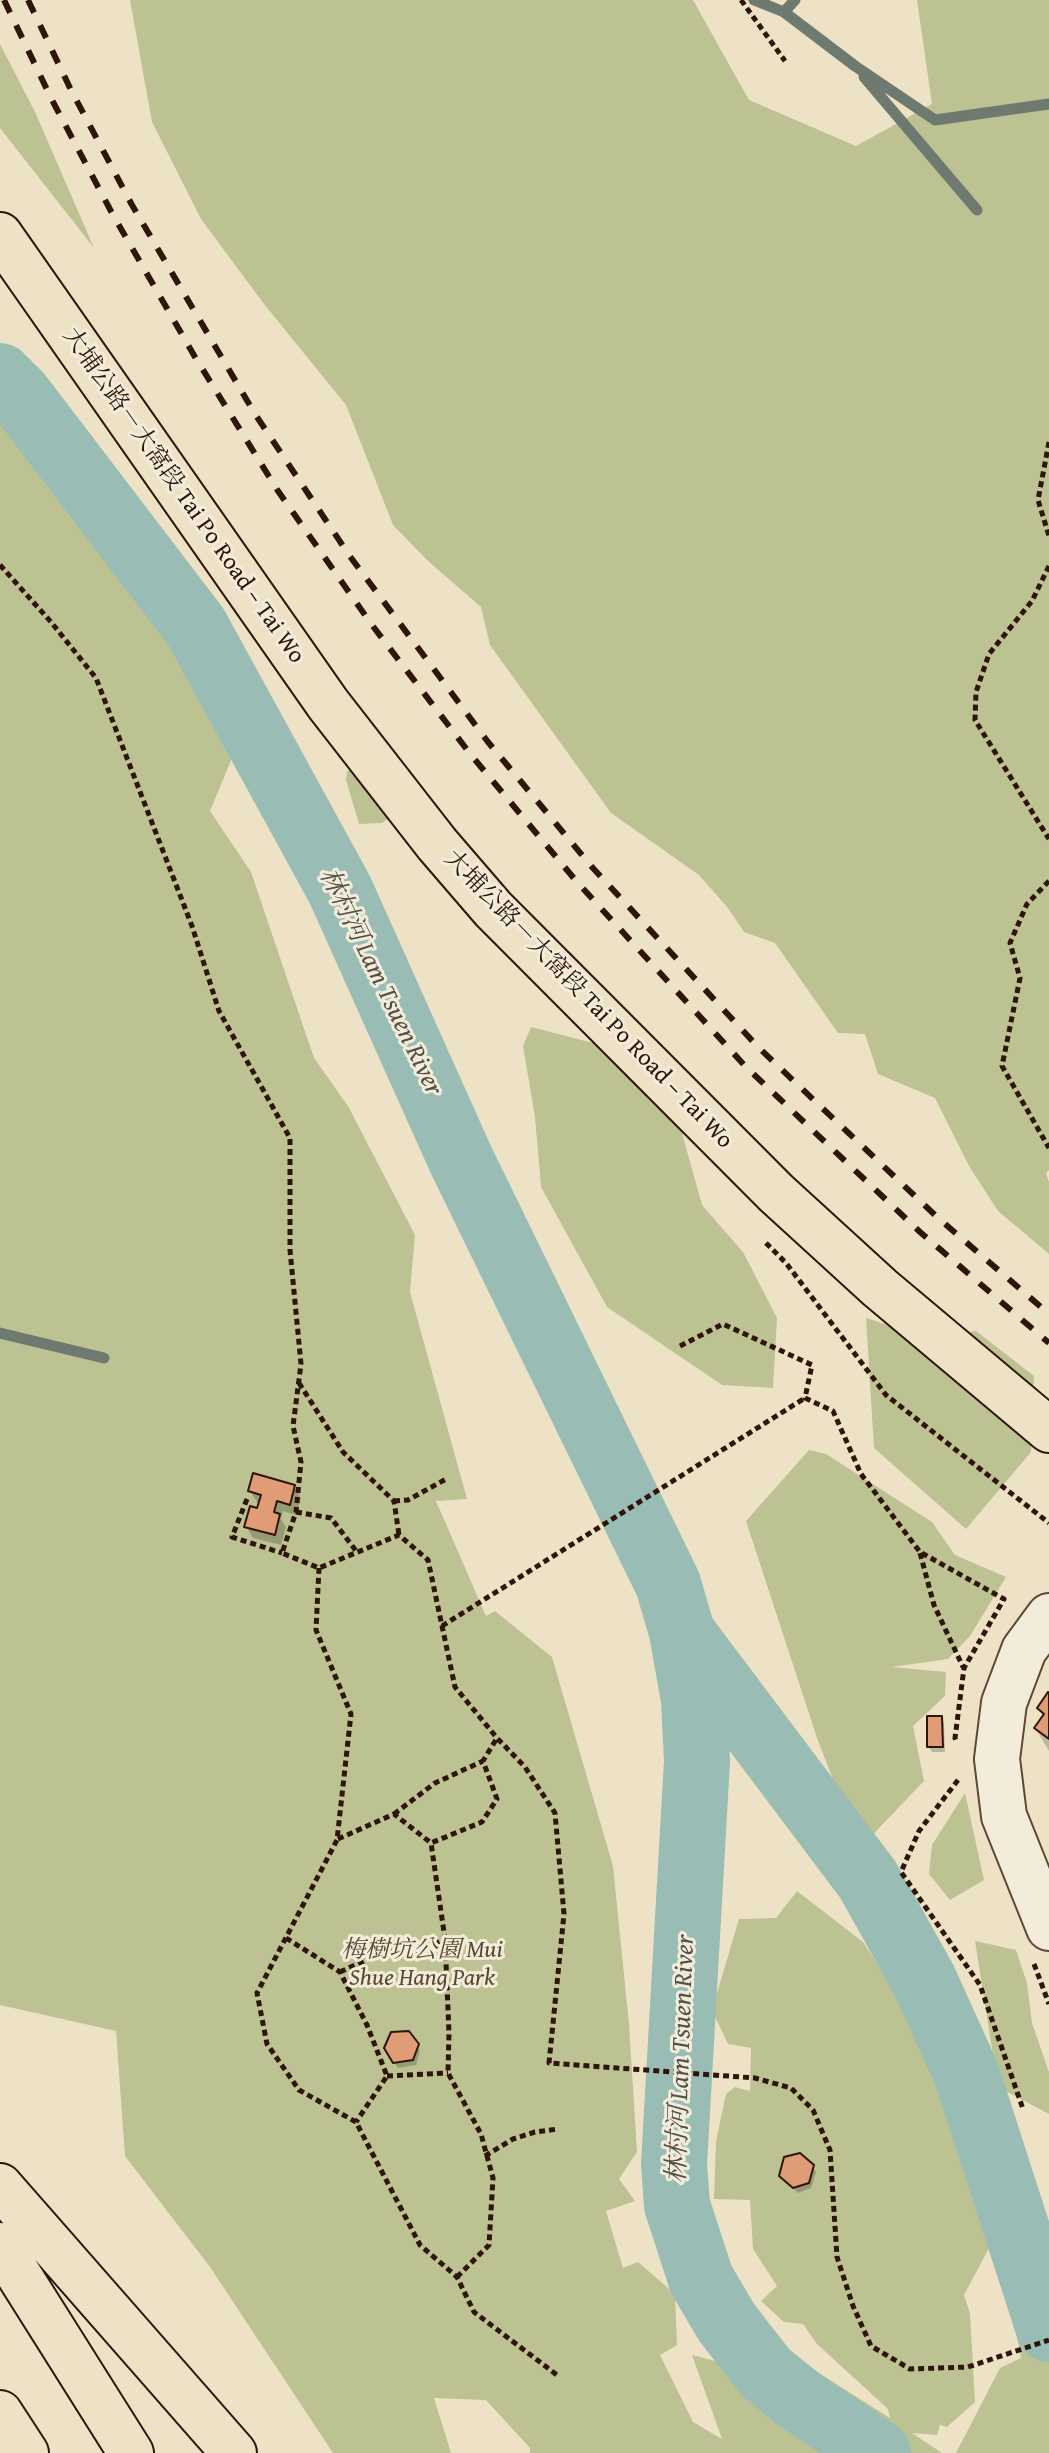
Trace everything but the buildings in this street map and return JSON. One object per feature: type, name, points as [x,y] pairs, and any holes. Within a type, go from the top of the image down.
[{"type":"main road","name":"大埔公路－大窩段 Tai Po Road – Tai Wo","points":[[0,235],[328,704],[437,844],[493,909],[776,1193],[880,1288],[1049,1430]]},
{"type":"main road","points":[[0,2186],[234,2453]]},
{"type":"main road","points":[[0,2245],[131,2453]]},
{"type":"main road","points":[[0,2413],[26,2453]]},
{"type":"street","points":[[1041,1945],[1004,1816],[997,1759],[1004,1703],[1024,1650],[1049,1616]]},
{"type":"path","points":[[741,0],[785,61]]},
{"type":"path","points":[[1049,442],[1038,500],[1049,536]]},
{"type":"path","points":[[0,565],[96,678],[192,926],[219,1011],[290,1138],[290,1250],[301,1364],[293,1426],[301,1462],[296,1512],[282,1553]]},
{"type":"path","points":[[1049,566],[1032,601],[989,654],[976,692],[975,720],[1049,839]]},
{"type":"path","points":[[1049,881],[1027,904],[1010,943],[1020,978],[1002,1066],[1049,1148]]},
{"type":"path","points":[[442,1626],[805,1398],[812,1365],[723,1324],[680,1346]]},
{"type":"path","points":[[299,1382],[343,1452],[394,1501],[399,1535],[428,1560],[455,1687],[525,1767],[555,1813],[564,1914],[549,2063],[755,2078],[791,2088],[813,2110],[830,2150],[837,2257],[853,2306],[871,2346],[910,2369],[968,2367],[1049,2340]]},
{"type":"path","points":[[805,1398],[833,1411],[861,1474],[920,1552],[934,1605],[964,1668]]},
{"type":"path","points":[[394,1501],[408,1500],[448,1478]]},
{"type":"path","points":[[247,1499],[232,1537],[319,1568],[399,1535]]},
{"type":"path","points":[[296,1512],[331,1518],[357,1552]]},
{"type":"path","points":[[920,1552],[1004,1599],[964,1668],[955,1738],[959,1749]]},
{"type":"path","points":[[319,1568],[316,1630],[351,1714],[337,1840],[257,1993],[267,2044],[299,2090],[356,2122],[420,2245],[457,2277],[474,2312],[557,2375]]},
{"type":"path","points":[[337,1840],[394,1814],[435,1783],[483,1761],[497,1738]]},
{"type":"path","points":[[431,1843],[482,1822],[497,1799],[483,1761]]},
{"type":"path","points":[[967,1771],[919,1831],[901,1872],[980,1985],[1023,2109]]},
{"type":"path","points":[[394,1814],[431,1843],[445,1939],[448,2073],[481,2134],[493,2178],[489,2245],[457,2277]]},
{"type":"path","points":[[286,1938],[340,1972],[367,2025],[387,2076]]},
{"type":"path","points":[[340,1972],[386,1951],[410,1953],[445,1939]]},
{"type":"path","points":[[1041,1945],[1049,2004]]},
{"type":"path","points":[[387,2076],[448,2073]]},
{"type":"path","points":[[356,2122],[387,2076]]},
{"type":"path","points":[[485,2156],[513,2139],[558,2129]]},
{"type":"green space","points":[[130,0],[693,0],[749,100],[856,146],[932,104],[917,0],[1049,0],[1049,1170],[1046,1173],[1049,1182],[1049,1254],[998,1211],[969,1166],[935,1098],[878,1074],[865,1034],[838,1033],[775,943],[744,932],[699,875],[611,813],[490,645],[481,607],[428,561],[393,525],[346,405],[264,304],[201,219],[152,122]]},
{"type":"green space","points":[[0,44],[35,112],[94,248],[0,128]]},
{"type":"green space","name":"梅樹坑公園 Mui Shue Hang Park","points":[[0,411],[43,452],[152,603],[232,758],[210,811],[251,872],[314,1058],[348,1106],[415,1235],[410,1292],[467,1499],[436,1501],[486,1616],[495,1611],[552,1657],[613,1866],[629,2024],[637,2152],[619,2179],[635,2201],[606,2211],[623,2268],[638,2262],[675,2294],[677,2345],[660,2355],[693,2422],[722,2439],[692,2355],[738,2367],[833,2453],[530,2453],[530,2448],[486,2400],[434,2398],[451,2453],[333,2453],[210,2267],[125,2156],[116,2031],[0,2005]]},
{"type":"green space","points":[[371,770],[408,804],[382,823],[359,824],[346,780],[347,771]]},
{"type":"green space","points":[[531,1027],[597,1044],[675,1108],[702,1205],[743,1252],[777,1318],[773,1388],[722,1385],[607,1307],[541,1187],[535,1117],[523,1046]]},
{"type":"green space","points":[[866,1318],[925,1337],[976,1331],[1034,1376],[1031,1452],[966,1529],[874,1448]]},
{"type":"green space","points":[[809,1450],[826,1454],[932,1522],[955,1555],[1006,1577],[970,1636],[948,1659],[892,1667],[946,1672],[945,1696],[913,1726],[924,1781],[860,1848],[818,1741],[746,1521]]},
{"type":"green space","points":[[965,1793],[984,1880],[950,1900],[929,1874],[932,1845]]},
{"type":"green space","points":[[797,1891],[863,1942],[905,2005],[970,2146],[997,2233],[964,2295],[970,2313],[975,2402],[947,2427],[940,2425],[937,2435],[912,2433],[942,2453],[898,2453],[799,2383],[768,2341],[890,2418],[888,2409],[817,2344],[803,2324],[784,2322],[761,2301],[777,2286],[753,2249],[750,2200],[714,2199],[716,2141],[726,2094],[735,2087],[750,2091],[751,2048],[728,2044],[712,2010],[739,1919],[776,1918]]},
{"type":"green space","points":[[975,1941],[1016,1950],[1027,1983],[1032,2023],[1049,2072],[1049,2114],[998,2087]]},
{"type":"green space","points":[[1049,2232],[1049,2453],[956,2453],[1000,2368],[1021,2358],[1002,2258]]},
{"type":"waterway","points":[[754,0],[784,12],[855,66],[935,120],[1049,104]]},
{"type":"waterway","points":[[784,12],[795,0]]},
{"type":"waterway","points":[[864,77],[977,210]]},
{"type":"waterway","name":"林村河 Lam Tsuen River","points":[[0,376],[19,395],[196,627],[340,890],[461,1160],[668,1584],[682,1632],[694,1700],[697,1761],[674,2164],[677,2205],[701,2279],[727,2323],[766,2373],[878,2453]]},
{"type":"waterway","points":[[0,1333],[104,1358]]},
{"type":"waterway","name":"林村河 Lam Tsuen River","points":[[686,1638],[868,1880],[924,1980],[967,2075],[1049,2329]]},
{"type":"railway","points":[[4,0],[52,100],[113,215],[195,357],[278,491],[372,625],[471,755],[577,882],[746,1067],[920,1232],[1049,1343]]},
{"type":"railway","points":[[28,0],[132,205],[255,414],[349,555],[488,742],[592,867],[758,1047],[937,1217],[1049,1314]]}]
